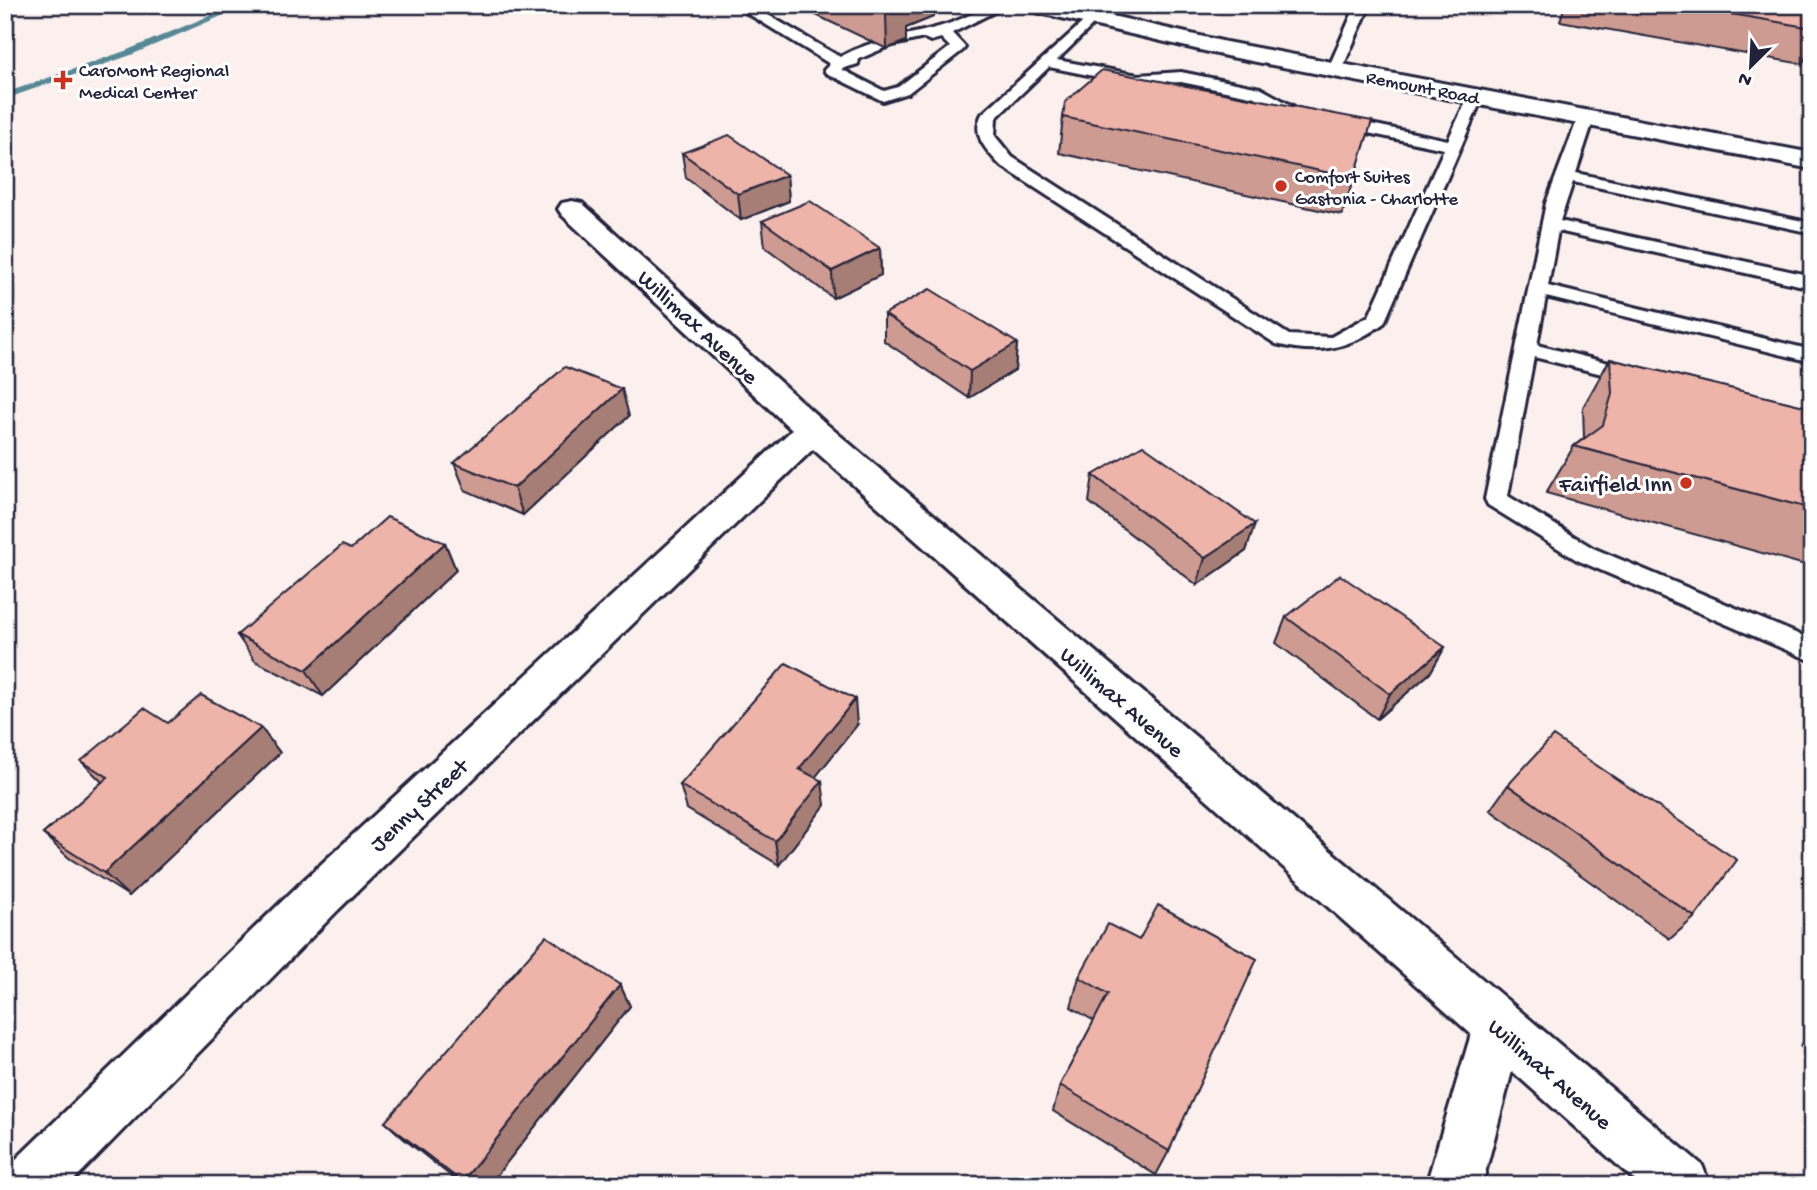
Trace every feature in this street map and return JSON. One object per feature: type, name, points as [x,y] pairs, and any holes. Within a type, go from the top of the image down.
[{"type":"street","name":"Remount Road","points":[[1035,5],[1335,69],[1812,161]]},
{"type":"street","name":"Willimax Avenue","points":[[572,209],[812,430],[1682,1185]]},
{"type":"street","name":"Jenny Street","points":[[30,1185],[321,895],[812,430]]},
{"type":"street","points":[[1454,1185],[1498,1028]]},
{"type":"lane","points":[[741,5],[839,63]]},
{"type":"lane","points":[[942,30],[958,47],[903,90],[883,96],[831,70],[839,63],[885,55],[942,30],[1001,5]]},
{"type":"lane","points":[[1335,69],[1363,5]]},
{"type":"lane","points":[[1091,19],[988,117],[984,126],[986,140],[1006,161],[1283,340],[1318,346],[1351,339],[1377,319],[1475,96]]},
{"type":"lane","points":[[1046,62],[1138,80],[1181,77],[1260,93],[1293,113],[1454,146]]},
{"type":"lane","points":[[1138,80],[1164,97]]},
{"type":"lane","points":[[1267,117],[1293,113]]},
{"type":"lane","points":[[1586,118],[1555,203],[1496,499],[1586,554],[1812,651]]},
{"type":"lane","points":[[1567,176],[1812,228]]},
{"type":"lane","points":[[1551,224],[1812,282]]},
{"type":"lane","points":[[1538,289],[1812,356]]},
{"type":"lane","points":[[1526,348],[1656,382]]},
{"type":"building","points":[[866,5],[902,5],[906,7],[886,14]]},
{"type":"building","points":[[1679,5],[1812,5],[1812,28]]},
{"type":"building","points":[[1102,70],[1372,121],[1354,178],[1063,117],[1065,102]]},
{"type":"building","points":[[729,135],[787,175],[738,194],[682,153]]},
{"type":"building","points":[[810,201],[880,248],[832,271],[762,221]]},
{"type":"building","points":[[930,289],[1017,343],[970,371],[884,314]]},
{"type":"building","points":[[1610,359],[1812,408],[1812,509],[1574,446],[1603,425],[1612,394]]},
{"type":"building","points":[[565,367],[622,389],[514,488],[454,463]]},
{"type":"building","points":[[1143,445],[1255,524],[1205,558],[1093,475]]},
{"type":"building","points":[[387,517],[445,543],[306,670],[237,635],[342,545],[351,549]]},
{"type":"building","points":[[1340,575],[1445,647],[1390,694],[1286,617]]},
{"type":"building","points":[[786,663],[855,699],[799,769],[822,781],[775,841],[680,785]]},
{"type":"building","points":[[201,695],[261,728],[104,873],[43,834],[108,777],[81,761],[144,708],[168,723]]},
{"type":"building","points":[[1553,736],[1737,860],[1695,917],[1508,785]]},
{"type":"building","points":[[1158,905],[1257,959],[1169,1151],[1060,1085],[1108,994],[1079,977],[1108,924],[1139,940]]},
{"type":"building","points":[[546,936],[620,985],[462,1182],[385,1122]]},
{"type":"waterway","points":[[5,96],[128,53],[243,5]]},
{"type":"place","name":"CaroMont Regional Medical Center","points":[[63,80]]},
{"type":"place","name":"Comfort Suites Gastonia - Charlotte","points":[[1281,186]]},
{"type":"place","name":"Fairfield Inn","points":[[1686,483]]}]
